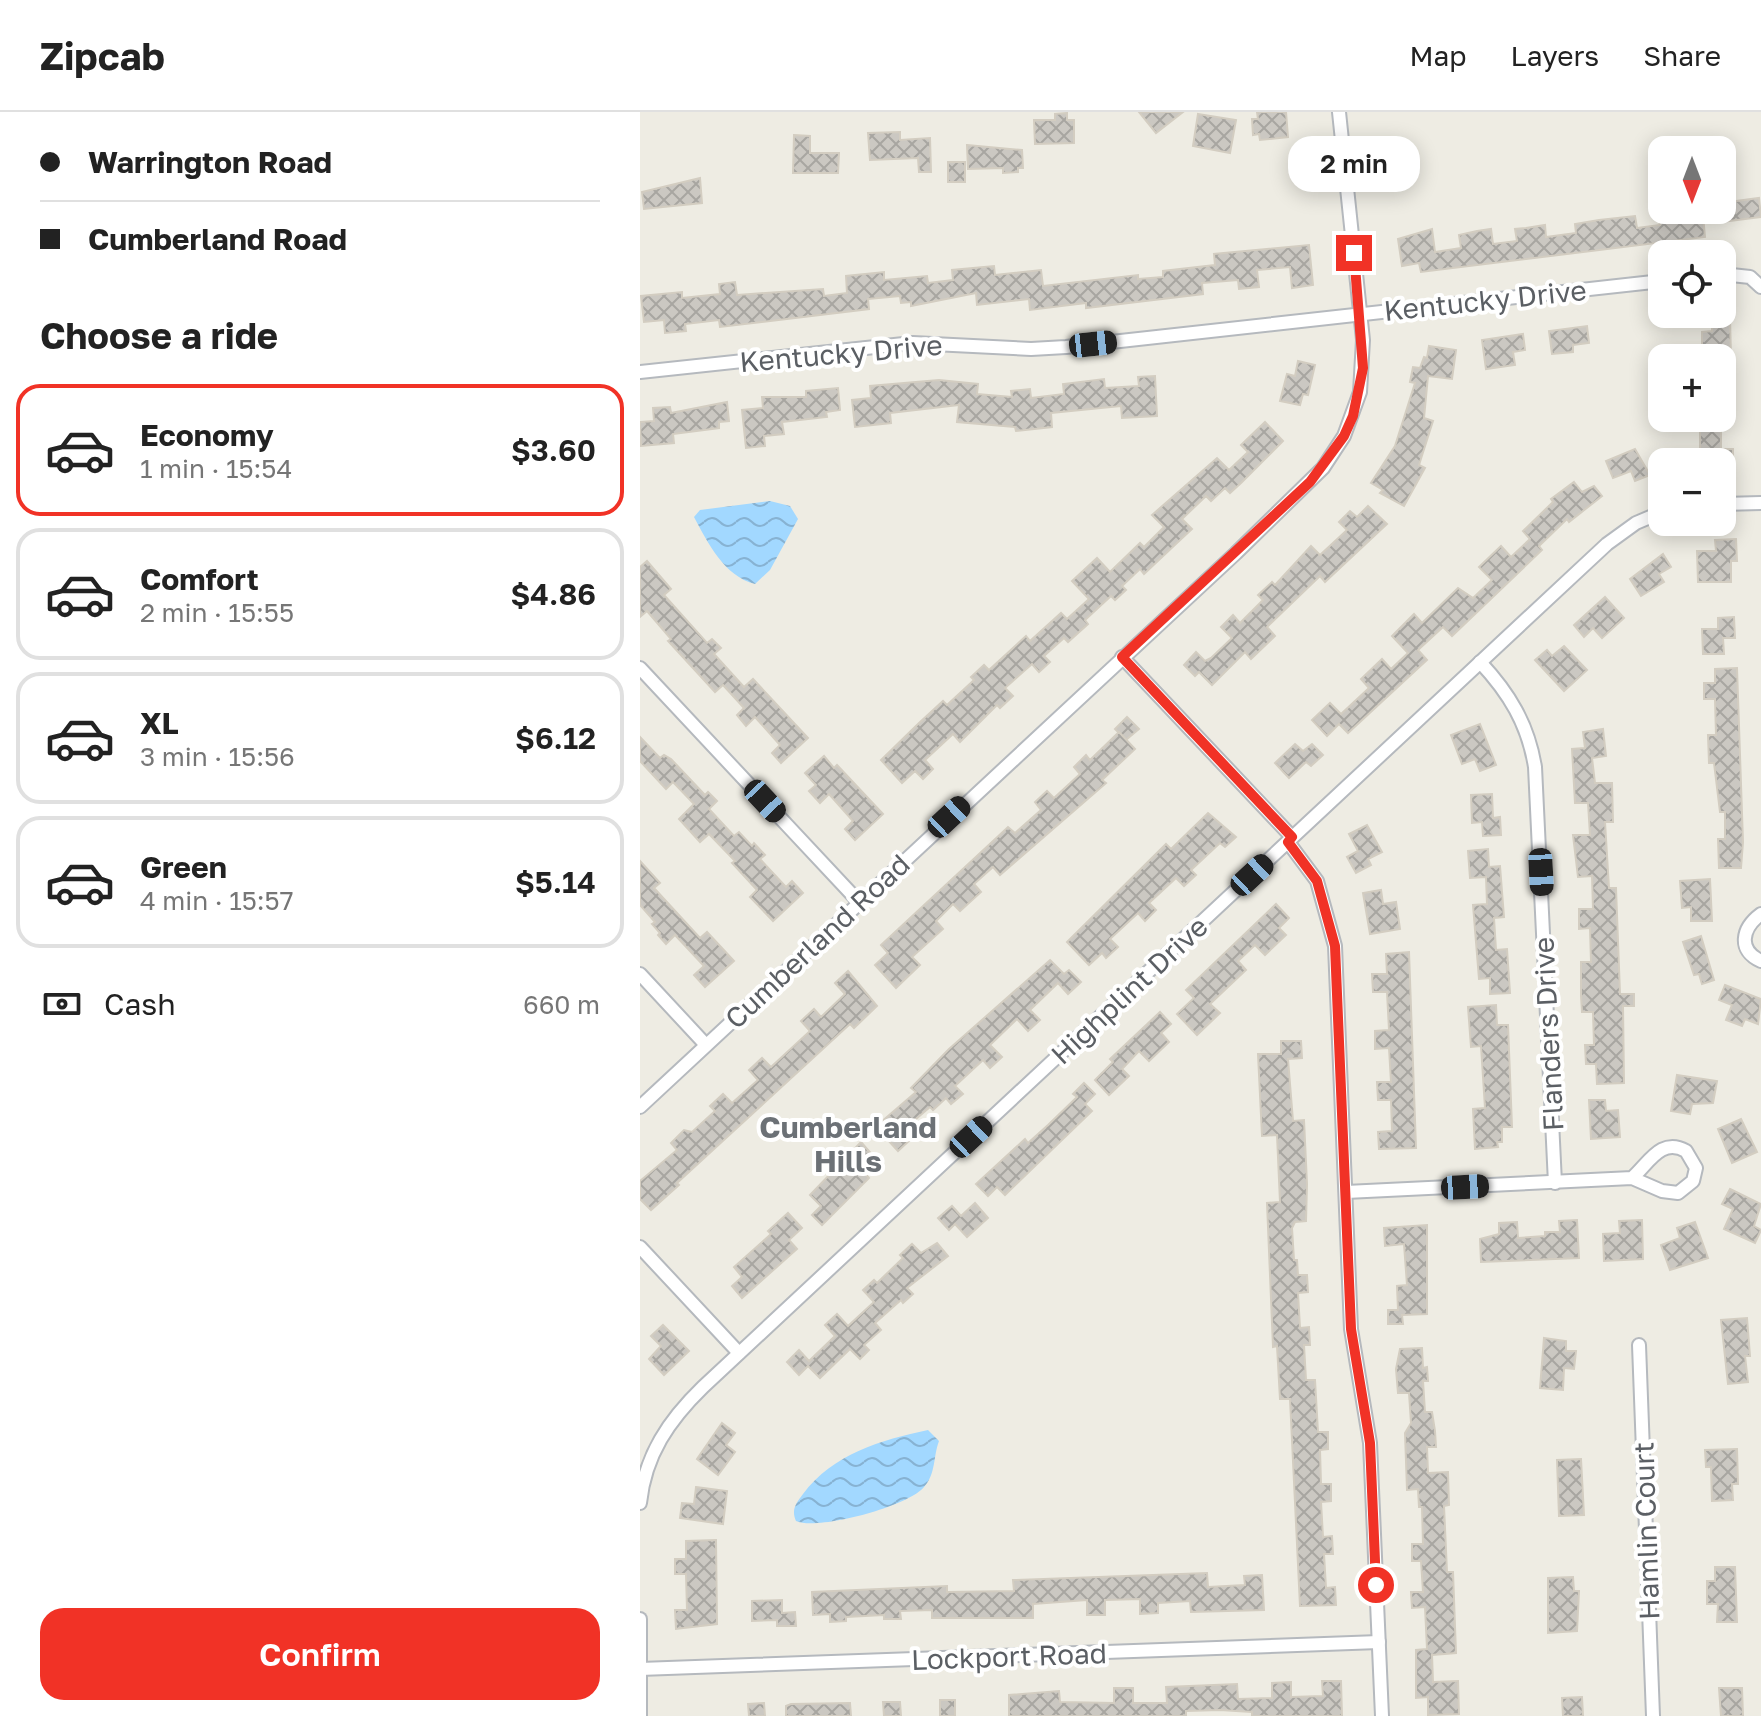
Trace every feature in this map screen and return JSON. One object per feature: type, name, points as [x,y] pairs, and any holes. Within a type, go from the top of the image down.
[{"type":"street","name":"Cumberland Road","points":[[640,1107],[1310,482],[1335,451],[1353,416],[1363,368],[1339,112]]},
{"type":"street","points":[[1736,276],[1750,277],[1761,287]]},
{"type":"street","name":"Kentucky Drive","points":[[640,372],[913,343],[1054,348],[1648,283]]},
{"type":"street","points":[[1736,504],[1761,503]]},
{"type":"street","name":"Highplint Drive","points":[[640,1503],[644,1477],[664,1432],[686,1404],[1607,544],[1648,518]]},
{"type":"street","points":[[1122,657],[1290,840],[1313,871],[1332,927],[1353,1349],[1370,1443],[1382,1716]]},
{"type":"street","name":"Flanders Drive","points":[[1480,662],[1500,683],[1521,716],[1535,767],[1555,1183]]},
{"type":"street","points":[[640,668],[859,902]]},
{"type":"street","points":[[1761,914],[1748,925],[1744,937],[1747,950],[1761,961]]},
{"type":"street","points":[[640,974],[706,1045]]},
{"type":"street","points":[[1346,1192],[1632,1178],[1662,1191],[1678,1193],[1693,1181],[1694,1162],[1680,1147],[1666,1147],[1632,1178]]},
{"type":"street","points":[[640,1247],[739,1353]]},
{"type":"street","name":"Hamlin Court","points":[[1639,1345],[1653,1716]]},
{"type":"street","points":[[640,1619],[640,1716]]},
{"type":"street","name":"Lockport Road","points":[[640,1669],[1379,1642]]},
{"type":"water","points":[[770,501],[790,506],[798,519],[770,570],[755,584],[734,574],[726,566],[711,548],[694,517],[700,510]]},
{"type":"water","points":[[928,1430],[939,1441],[931,1477],[915,1494],[883,1509],[842,1520],[823,1523],[796,1521],[794,1510],[798,1500],[815,1480],[843,1459],[876,1444]]},
{"type":"building","points":[[1139,112],[1183,112],[1156,133]]},
{"type":"building","points":[[1257,112],[1286,112],[1288,137],[1260,140],[1259,134],[1253,135],[1252,119],[1258,119]]},
{"type":"building","points":[[1067,113],[1067,120],[1074,120],[1074,143],[1035,144],[1034,120],[1055,120],[1055,114]]},
{"type":"building","points":[[1198,114],[1236,120],[1230,153],[1193,146]]},
{"type":"building","points":[[900,132],[900,140],[930,138],[931,172],[919,172],[918,158],[870,160],[868,133]]},
{"type":"building","points":[[794,135],[810,136],[810,153],[839,153],[838,173],[793,173]]},
{"type":"building","points":[[967,145],[1022,150],[1023,168],[1018,168],[1018,172],[1003,173],[1003,168],[968,169]]},
{"type":"building","points":[[948,162],[965,162],[965,182],[948,182]]},
{"type":"building","points":[[700,178],[702,203],[644,209],[642,192]]},
{"type":"building","points":[[1759,198],[1761,217],[1736,220],[1736,201]]},
{"type":"building","points":[[1635,216],[1637,228],[1704,224],[1705,237],[1648,240],[1648,244],[1421,272],[1419,263],[1402,266],[1398,239],[1432,229],[1435,252],[1461,248],[1459,235],[1491,229],[1493,244],[1517,241],[1515,229],[1545,225],[1546,237],[1576,233],[1575,224]]},
{"type":"building","points":[[1309,245],[1313,285],[1292,288],[1290,267],[1257,270],[1259,287],[1239,289],[1238,280],[1202,283],[1203,294],[1086,308],[1086,303],[1030,310],[1029,299],[977,305],[976,293],[911,306],[911,302],[901,303],[900,296],[868,299],[869,309],[720,327],[719,320],[685,324],[686,331],[665,333],[664,320],[644,322],[641,296],[682,292],[682,298],[720,294],[719,284],[735,282],[737,295],[823,289],[824,296],[847,293],[846,276],[884,272],[884,280],[927,276],[928,283],[953,280],[952,270],[994,266],[995,275],[1041,270],[1043,286],[1138,275],[1138,279],[1163,277],[1163,271],[1215,265],[1214,254]]},
{"type":"building","points":[[1587,326],[1589,343],[1573,345],[1573,352],[1552,354],[1549,331]]},
{"type":"building","points":[[1712,328],[1730,328],[1731,344],[1702,344],[1702,332],[1712,331]]},
{"type":"building","points":[[1523,334],[1525,350],[1513,352],[1515,365],[1486,369],[1482,340]]},
{"type":"building","points":[[1429,346],[1456,350],[1452,379],[1428,376],[1424,418],[1433,421],[1419,465],[1425,468],[1404,506],[1380,493],[1383,490],[1371,483],[1395,446],[1415,383],[1410,382],[1413,367],[1420,368],[1424,357],[1427,358]]},
{"type":"building","points":[[1298,361],[1315,365],[1308,395],[1303,394],[1300,405],[1280,401],[1287,374],[1295,376]]},
{"type":"building","points":[[1155,376],[1157,416],[1122,418],[1121,406],[1051,413],[1052,427],[1016,431],[1015,427],[957,422],[959,405],[890,413],[891,423],[855,427],[852,400],[871,398],[870,386],[939,380],[978,384],[977,394],[1012,397],[1011,391],[1030,389],[1031,398],[1064,394],[1063,384],[1104,379],[1105,388],[1139,386],[1138,377]]},
{"type":"building","points":[[838,388],[840,410],[826,412],[827,417],[782,422],[784,434],[764,436],[765,446],[746,448],[742,410],[763,408],[762,397],[806,397],[806,391]]},
{"type":"building","points":[[727,402],[729,421],[719,422],[719,428],[673,434],[674,443],[641,446],[640,422],[654,421],[653,408],[670,407],[671,413]]},
{"type":"building","points":[[1265,422],[1283,441],[1241,483],[1230,493],[1225,488],[1211,501],[1206,496],[1182,519],[1192,529],[1144,574],[1140,569],[1122,586],[1126,590],[1115,600],[1111,596],[1085,620],[1088,624],[1068,642],[1064,638],[1044,656],[1050,662],[1039,672],[1032,664],[1005,688],[1013,696],[1000,708],[997,705],[960,742],[953,734],[925,760],[933,769],[923,779],[915,771],[902,783],[881,760],[943,701],[947,705],[974,680],[971,677],[984,665],[989,670],[1026,636],[1030,641],[1061,613],[1067,619],[1089,599],[1072,581],[1097,558],[1110,572],[1140,543],[1144,547],[1164,527],[1152,515],[1217,458],[1229,470],[1248,452],[1241,445]]},
{"type":"building","points":[[1700,432],[1721,432],[1721,448],[1700,448]]},
{"type":"building","points":[[1635,449],[1648,476],[1635,481],[1631,471],[1613,478],[1606,461]]},
{"type":"building","points":[[1574,482],[1582,492],[1594,486],[1602,496],[1569,522],[1567,519],[1539,546],[1542,550],[1452,636],[1443,627],[1418,650],[1427,660],[1348,733],[1339,724],[1327,736],[1312,720],[1330,703],[1341,714],[1369,688],[1361,679],[1382,659],[1391,669],[1408,653],[1392,636],[1414,614],[1422,623],[1458,588],[1473,598],[1492,580],[1479,567],[1501,546],[1511,557],[1530,539],[1523,531],[1553,502],[1551,499]]},
{"type":"building","points":[[1368,506],[1387,524],[1325,582],[1320,576],[1267,627],[1275,636],[1251,659],[1245,652],[1212,685],[1199,672],[1195,676],[1184,665],[1196,652],[1205,661],[1211,658],[1232,638],[1221,627],[1233,615],[1240,623],[1263,600],[1258,595],[1272,582],[1275,585],[1311,546],[1320,555],[1347,530],[1339,522],[1350,511],[1357,517]]},
{"type":"building","points":[[1736,539],[1737,561],[1731,561],[1731,582],[1698,582],[1697,551],[1716,551],[1715,540]]},
{"type":"building","points":[[1663,554],[1671,567],[1659,574],[1664,582],[1641,596],[1630,579]]},
{"type":"building","points":[[647,561],[671,589],[664,595],[707,643],[712,639],[721,648],[714,654],[744,687],[753,679],[808,738],[781,763],[772,753],[780,745],[755,717],[746,726],[737,715],[744,708],[723,685],[715,692],[668,641],[671,639],[647,611],[640,617],[640,567]]},
{"type":"building","points":[[1605,597],[1624,618],[1602,638],[1593,628],[1584,637],[1574,625]]},
{"type":"building","points":[[1734,617],[1735,638],[1723,638],[1724,654],[1703,654],[1702,629],[1718,629],[1718,618]]},
{"type":"building","points":[[1564,646],[1587,670],[1564,691],[1535,660],[1547,650],[1552,656]]},
{"type":"building","points":[[1737,668],[1743,842],[1741,868],[1719,868],[1718,839],[1725,839],[1725,812],[1720,812],[1714,763],[1709,763],[1708,735],[1716,735],[1715,699],[1704,699],[1704,683],[1715,683],[1715,669]]},
{"type":"building","points":[[1127,717],[1139,729],[1126,740],[1115,729]]},
{"type":"building","points":[[1480,724],[1496,765],[1480,771],[1475,759],[1462,764],[1451,735]]},
{"type":"building","points":[[1603,729],[1606,756],[1592,758],[1595,783],[1612,783],[1613,822],[1605,822],[1609,888],[1616,888],[1620,994],[1634,994],[1634,1006],[1623,1006],[1624,1083],[1597,1084],[1596,1064],[1586,1064],[1585,1045],[1594,1045],[1593,1012],[1582,1012],[1581,996],[1581,962],[1591,962],[1590,928],[1579,929],[1579,909],[1593,909],[1592,876],[1578,877],[1573,835],[1590,835],[1588,803],[1575,803],[1572,749],[1585,748],[1583,732]]},
{"type":"building","points":[[1119,732],[1135,749],[1102,780],[1106,783],[1000,875],[993,867],[974,884],[981,892],[960,911],[953,904],[936,921],[943,929],[912,957],[920,965],[896,988],[875,965],[888,953],[881,945],[1008,827],[1015,833],[1041,810],[1035,802],[1047,791],[1054,798],[1080,774],[1074,767],[1086,755],[1090,760]]},
{"type":"building","points":[[640,737],[660,758],[664,755],[671,759],[705,795],[708,792],[717,801],[709,809],[734,836],[739,832],[752,846],[754,843],[765,855],[760,859],[786,887],[792,881],[803,893],[773,921],[750,897],[757,890],[732,863],[735,861],[709,834],[700,842],[679,819],[694,804],[673,782],[666,789],[640,761]]},
{"type":"building","points":[[1295,744],[1303,751],[1312,744],[1323,755],[1311,766],[1306,762],[1289,778],[1275,763]]},
{"type":"building","points":[[824,756],[834,768],[837,765],[883,814],[855,840],[845,829],[853,821],[829,794],[820,803],[809,791],[816,785],[805,773]]},
{"type":"building","points":[[1492,794],[1493,818],[1500,817],[1501,835],[1483,836],[1482,822],[1472,823],[1471,795]]},
{"type":"building","points":[[1208,813],[1236,837],[1225,847],[1220,843],[1191,870],[1196,875],[1184,886],[1176,878],[1149,903],[1156,910],[1145,921],[1138,913],[1110,939],[1118,947],[1106,958],[1102,953],[1089,965],[1067,942],[1166,844],[1171,849]]},
{"type":"building","points":[[1367,825],[1382,852],[1368,859],[1371,865],[1356,873],[1347,857],[1358,851],[1349,834]]},
{"type":"building","points":[[1488,849],[1489,867],[1500,866],[1504,917],[1494,918],[1496,950],[1507,949],[1510,993],[1490,994],[1490,978],[1479,979],[1473,905],[1487,904],[1486,877],[1470,878],[1468,851]]},
{"type":"building","points":[[640,861],[660,883],[654,888],[700,938],[707,932],[734,961],[705,987],[694,975],[704,966],[675,935],[666,944],[652,924],[655,922],[640,905]]},
{"type":"building","points":[[1710,879],[1712,921],[1691,921],[1691,907],[1682,908],[1680,881]]},
{"type":"building","points":[[1381,890],[1383,904],[1396,902],[1400,929],[1370,934],[1363,893]]},
{"type":"building","points":[[1276,904],[1289,918],[1279,928],[1286,935],[1265,955],[1255,945],[1238,961],[1246,970],[1210,1004],[1220,1013],[1197,1035],[1177,1014],[1194,998],[1186,990]]},
{"type":"building","points":[[1701,936],[1714,980],[1702,984],[1699,974],[1694,975],[1683,942]]},
{"type":"building","points":[[1409,952],[1416,1148],[1379,1149],[1378,1132],[1392,1131],[1391,1100],[1378,1100],[1377,1082],[1391,1082],[1389,1048],[1375,1049],[1375,1031],[1389,1030],[1387,992],[1373,992],[1372,974],[1387,974],[1386,954]]},
{"type":"building","points":[[1050,960],[1064,974],[1069,970],[1081,982],[1068,994],[1058,983],[1030,1010],[1040,1020],[1028,1031],[1017,1019],[990,1045],[1002,1057],[990,1068],[983,1060],[955,1086],[963,1094],[951,1104],[946,1098],[933,1110],[930,1107],[902,1131],[910,1140],[898,1151],[887,1139],[892,1135],[881,1122],[916,1092],[911,1088],[949,1049]]},
{"type":"building","points":[[848,971],[877,1006],[854,1028],[850,1024],[651,1210],[640,1199],[640,1181],[677,1150],[671,1143],[684,1130],[692,1132],[715,1111],[710,1106],[723,1094],[732,1103],[758,1080],[749,1070],[762,1058],[771,1067],[810,1031],[801,1021],[814,1009],[821,1017],[845,994],[835,983]]},
{"type":"building","points":[[1725,985],[1761,999],[1758,1024],[1745,1019],[1742,1026],[1726,1020],[1732,1005],[1719,1000]]},
{"type":"building","points":[[1496,1005],[1497,1025],[1508,1025],[1512,1127],[1502,1127],[1502,1142],[1497,1142],[1498,1147],[1475,1149],[1473,1109],[1485,1108],[1481,1046],[1471,1047],[1468,1007]]},
{"type":"building","points":[[1160,1012],[1171,1024],[1161,1033],[1169,1042],[1149,1061],[1139,1051],[1122,1069],[1129,1076],[1109,1095],[1095,1080],[1113,1062],[1110,1059]]},
{"type":"building","points":[[1281,1041],[1301,1041],[1302,1058],[1288,1059],[1293,1121],[1304,1120],[1306,1221],[1295,1222],[1292,1228],[1298,1275],[1307,1275],[1308,1292],[1298,1293],[1300,1328],[1309,1327],[1310,1345],[1304,1345],[1306,1380],[1315,1380],[1318,1432],[1328,1432],[1328,1449],[1320,1450],[1321,1484],[1331,1484],[1331,1501],[1321,1502],[1323,1537],[1332,1536],[1333,1554],[1324,1554],[1326,1588],[1335,1587],[1336,1605],[1300,1606],[1290,1399],[1280,1399],[1277,1346],[1273,1347],[1267,1203],[1280,1202],[1277,1135],[1262,1136],[1258,1054],[1281,1054]]},
{"type":"building","points":[[1677,1075],[1717,1081],[1713,1103],[1692,1104],[1690,1114],[1671,1111]]},
{"type":"building","points":[[1084,1083],[1095,1094],[1085,1104],[1092,1111],[1005,1195],[997,1187],[988,1196],[976,1184],[1025,1139],[1028,1143],[1048,1125],[1077,1097],[1073,1094]]},
{"type":"building","points":[[1589,1100],[1605,1100],[1606,1111],[1618,1110],[1620,1137],[1591,1139]]},
{"type":"building","points":[[1741,1119],[1757,1152],[1732,1163],[1718,1129]]},
{"type":"building","points":[[861,1142],[874,1157],[861,1169],[869,1178],[822,1225],[812,1215],[821,1206],[810,1195]]},
{"type":"building","points":[[1730,1189],[1761,1204],[1754,1226],[1761,1230],[1755,1243],[1724,1229],[1733,1209],[1722,1204]]},
{"type":"building","points":[[975,1203],[988,1218],[967,1237],[955,1224],[949,1230],[938,1218],[952,1206],[961,1216]]},
{"type":"building","points":[[788,1213],[802,1228],[789,1240],[797,1249],[742,1298],[732,1286],[742,1277],[734,1267],[771,1234],[768,1231]]},
{"type":"building","points":[[1577,1220],[1579,1258],[1481,1262],[1480,1239],[1499,1234],[1499,1223],[1517,1222],[1518,1238],[1560,1232],[1559,1221]]},
{"type":"building","points":[[1642,1220],[1643,1259],[1604,1261],[1603,1234],[1620,1233],[1619,1221]]},
{"type":"building","points":[[1695,1222],[1708,1258],[1670,1270],[1661,1245],[1680,1238],[1677,1228]]},
{"type":"building","points":[[1427,1225],[1427,1314],[1402,1315],[1403,1324],[1388,1324],[1388,1310],[1398,1310],[1397,1286],[1407,1285],[1404,1244],[1385,1246],[1384,1228]]},
{"type":"building","points":[[937,1243],[948,1256],[907,1288],[913,1294],[903,1303],[901,1300],[875,1323],[881,1330],[864,1345],[869,1350],[860,1359],[850,1349],[820,1378],[808,1366],[799,1375],[787,1362],[799,1350],[809,1361],[835,1336],[825,1325],[837,1314],[848,1326],[874,1302],[863,1290],[874,1280],[877,1283],[903,1258],[900,1255],[912,1244],[921,1253]]},
{"type":"building","points":[[1747,1318],[1750,1356],[1745,1356],[1748,1382],[1728,1384],[1721,1320]]},
{"type":"building","points":[[663,1325],[689,1351],[664,1375],[649,1359],[661,1346],[651,1336]]},
{"type":"building","points":[[1544,1338],[1566,1341],[1566,1351],[1576,1351],[1574,1369],[1564,1368],[1563,1390],[1540,1388]]},
{"type":"building","points":[[1422,1348],[1423,1368],[1427,1367],[1428,1381],[1423,1381],[1425,1412],[1432,1412],[1436,1447],[1427,1447],[1428,1473],[1448,1472],[1449,1505],[1444,1506],[1447,1572],[1453,1572],[1456,1653],[1432,1655],[1433,1682],[1458,1681],[1459,1714],[1428,1715],[1428,1697],[1416,1698],[1416,1650],[1427,1649],[1425,1607],[1412,1608],[1411,1592],[1423,1592],[1421,1561],[1412,1561],[1412,1544],[1423,1544],[1422,1507],[1419,1507],[1418,1489],[1407,1490],[1405,1433],[1411,1423],[1409,1393],[1398,1393],[1396,1369],[1400,1349]]},
{"type":"building","points":[[722,1423],[735,1433],[726,1445],[735,1452],[718,1475],[697,1459]]},
{"type":"building","points":[[1737,1449],[1738,1484],[1732,1484],[1733,1500],[1712,1501],[1711,1467],[1706,1467],[1705,1450]]},
{"type":"building","points":[[1581,1459],[1584,1515],[1559,1516],[1557,1460]]},
{"type":"building","points":[[696,1487],[727,1491],[723,1524],[680,1518],[682,1503],[694,1504]]},
{"type":"building","points":[[716,1540],[717,1624],[676,1629],[675,1610],[687,1610],[686,1574],[675,1574],[675,1559],[686,1559],[686,1541]]},
{"type":"building","points":[[1715,1567],[1735,1567],[1737,1622],[1717,1622],[1718,1604],[1707,1604],[1707,1581],[1715,1581]]},
{"type":"building","points":[[1207,1573],[1208,1587],[1245,1585],[1244,1576],[1262,1575],[1264,1610],[1191,1612],[1190,1601],[1158,1603],[1158,1613],[1140,1614],[1140,1599],[1105,1600],[1105,1615],[1087,1615],[1087,1600],[1033,1604],[1033,1618],[932,1618],[932,1610],[900,1611],[901,1619],[884,1619],[884,1615],[846,1617],[846,1621],[830,1622],[830,1614],[813,1615],[812,1592],[947,1586],[947,1592],[1014,1591],[1013,1580]]},
{"type":"building","points":[[1573,1577],[1574,1591],[1579,1591],[1577,1631],[1548,1633],[1548,1578]]},
{"type":"building","points":[[782,1600],[782,1613],[795,1612],[796,1626],[777,1626],[777,1620],[752,1621],[752,1601]]},
{"type":"building","points":[[1322,1681],[1341,1681],[1342,1716],[1252,1716],[1252,1712],[1220,1710],[1186,1711],[1186,1716],[1009,1716],[1009,1695],[1059,1691],[1060,1702],[1114,1703],[1114,1688],[1133,1688],[1133,1703],[1167,1703],[1166,1687],[1237,1684],[1238,1699],[1272,1698],[1272,1683],[1291,1682],[1291,1697],[1323,1696]]},
{"type":"building","points":[[1719,1688],[1742,1688],[1743,1716],[1721,1716]]},
{"type":"building","points":[[1582,1697],[1583,1716],[1563,1716],[1562,1698]]},
{"type":"building","points":[[940,1700],[955,1700],[955,1716],[940,1716]]},
{"type":"building","points":[[883,1702],[900,1702],[901,1716],[884,1716]]},
{"type":"building","points":[[764,1703],[765,1716],[749,1716],[748,1704]]},
{"type":"building","points":[[850,1703],[851,1716],[786,1716],[786,1706],[791,1704]]},
{"type":"district","name":"Cumberland Hills","points":[[848,1144]]},
{"type":"route","points":[[1354,253],[1363,368],[1360,392],[1344,436],[1310,482],[1122,657],[1292,837],[1288,842],[1313,871],[1327,908],[1335,946],[1351,1329],[1370,1443],[1376,1585]]}]
